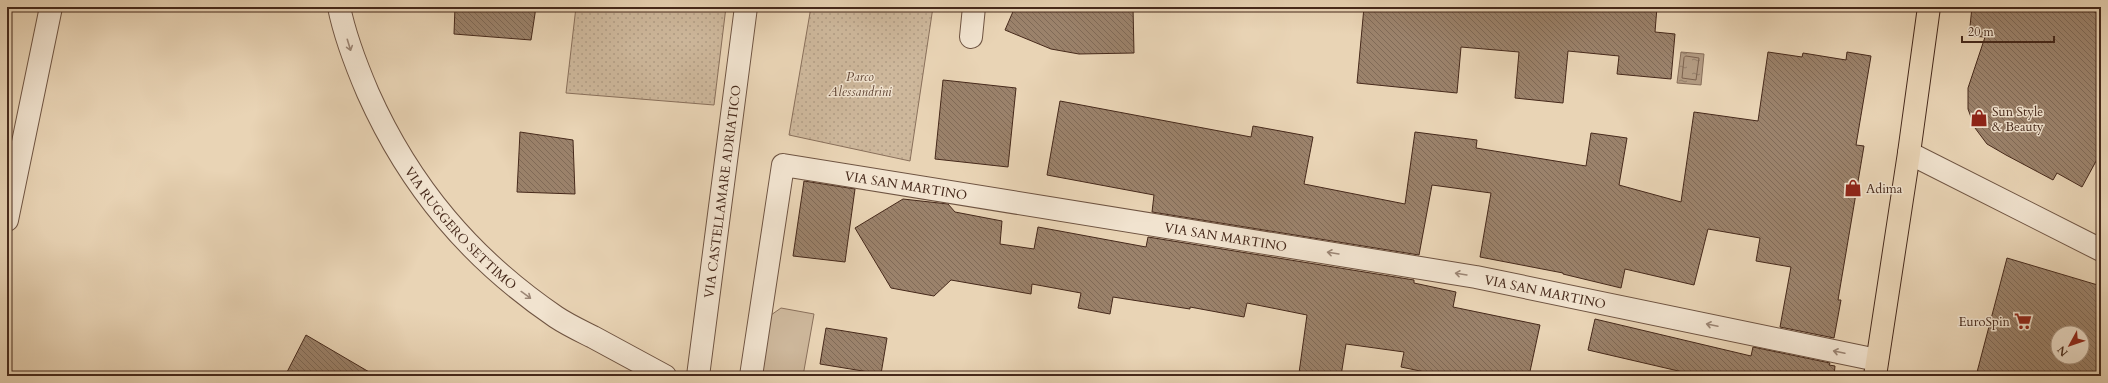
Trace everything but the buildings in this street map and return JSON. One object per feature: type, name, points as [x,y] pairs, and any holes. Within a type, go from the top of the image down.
[{"type":"main road","points":[[1876,368],[1909,153],[1929,7]]},
{"type":"street","points":[[7,220],[51,7]]},
{"type":"street","name":"VIA RUGGERO SETTIMO","points":[[339,7],[353,59],[382,124],[408,168],[440,213],[484,261],[551,314],[665,376]]},
{"type":"street","name":"VIA CASTELLAMARE ADRIATICO","points":[[698,376],[746,7]]},
{"type":"street","points":[[970,37],[974,7]]},
{"type":"street","points":[[1909,153],[2101,250]]},
{"type":"street","name":"VIA SAN MARTINO","points":[[751,376],[783,165],[1476,277],[1876,368]]},
{"type":"green space","points":[[576,7],[726,7],[714,105],[566,93]]},
{"type":"green space","name":"Parco Alessandrini","points":[[811,7],[933,7],[910,161],[789,135]]},
{"type":"green space","points":[[781,308],[814,314],[803,376],[763,376],[760,370],[771,315]]},
{"type":"water","points":[[1681,52],[1704,54],[1701,85],[1677,83]]},
{"type":"place","name":"Sun Style & Beauty","points":[[1979,118]]},
{"type":"place","name":"Adima","points":[[1853,188]]},
{"type":"place","name":"EuroSpin","points":[[2023,321]]}]
